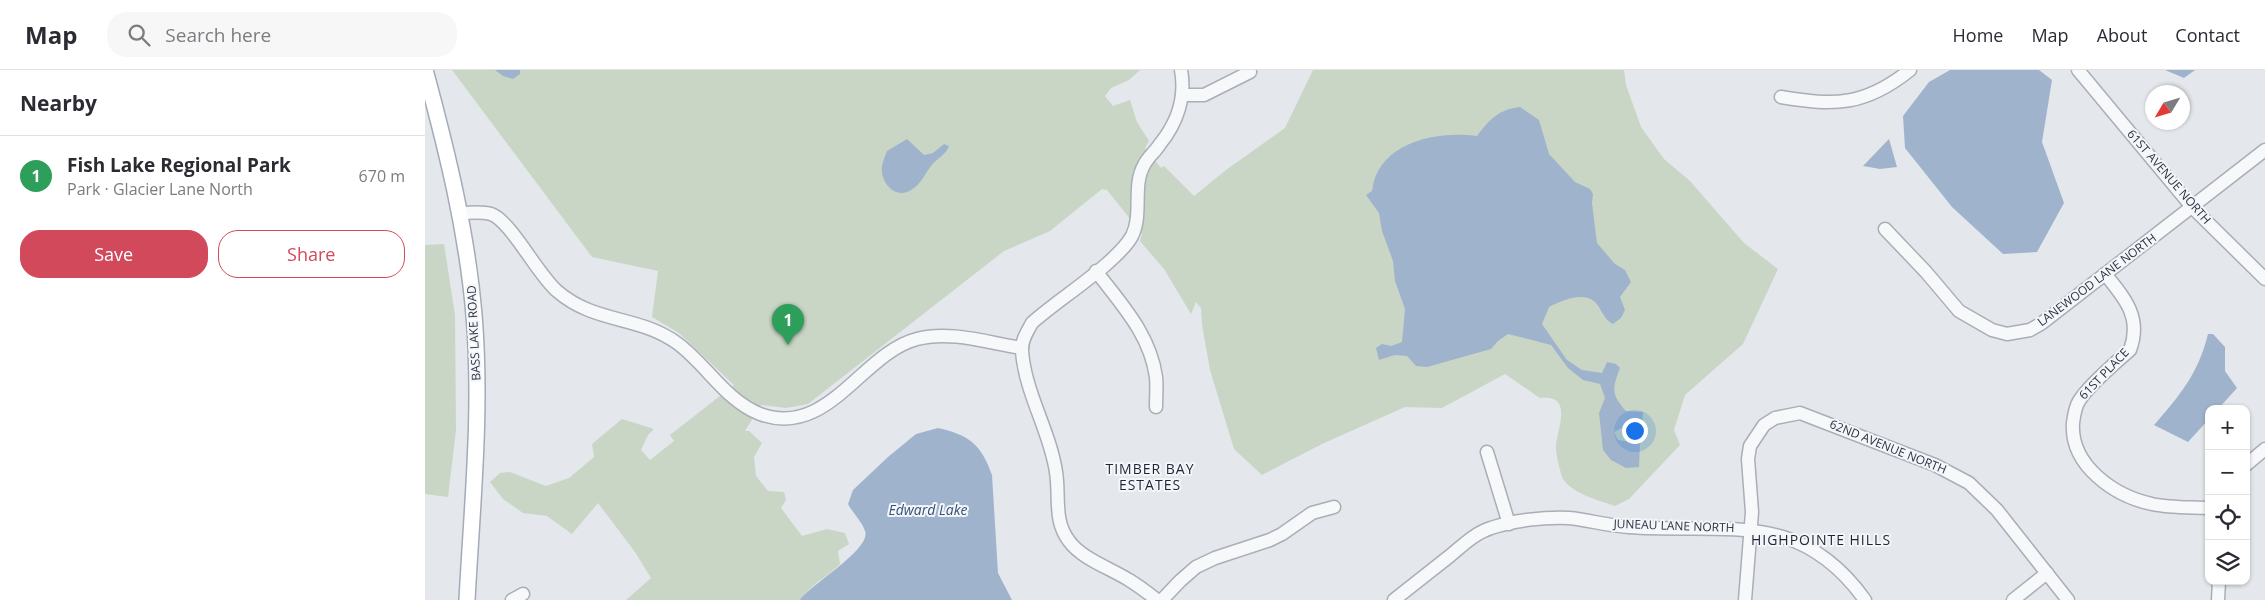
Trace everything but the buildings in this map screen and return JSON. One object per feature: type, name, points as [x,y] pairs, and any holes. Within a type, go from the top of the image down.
[{"type":"main road","name":"BASS LAKE ROAD","points":[[425,70],[461,213],[474,317],[477,392],[467,600]]},
{"type":"street","points":[[1157,600],[1130,580],[1082,553],[1070,544],[1063,533],[1058,520],[1056,470],[1025,370],[1022,348],[1032,323],[1117,254],[1132,236],[1136,224],[1142,168],[1171,130],[1179,112],[1182,95],[1181,70]]},
{"type":"street","points":[[1781,97],[1828,103],[1851,101],[1876,93],[1892,84],[1910,70]]},
{"type":"street","name":"61ST AVENUE NORTH","points":[[2078,70],[2192,207],[2265,279]]},
{"type":"street","points":[[1182,95],[1204,95],[1250,72]]},
{"type":"street","name":"LANEWOOD LANE NORTH","points":[[1885,229],[1926,272],[1959,311],[1992,330],[2007,334],[2030,330],[2265,150]]},
{"type":"street","points":[[461,213],[486,212],[498,217],[543,275],[570,302],[588,311],[644,325],[661,333],[691,355],[744,405],[771,417],[793,418],[812,413],[825,406],[892,351],[905,343],[917,339],[949,336],[1022,348]]},
{"type":"street","points":[[1096,271],[1138,326],[1146,342],[1156,378],[1157,407]]},
{"type":"street","name":"61ST PLACE","points":[[2105,274],[2133,315],[2134,340],[2130,350],[2078,402],[2073,440],[2079,454],[2093,474],[2122,493],[2136,500],[2153,504],[2205,508]]},
{"type":"street","name":"62ND AVENUE NORTH","points":[[1745,600],[1752,492],[1748,459],[1750,446],[1764,425],[1775,418],[1800,414],[1935,465],[1969,483],[1997,510],[2068,600]]},
{"type":"street","points":[[2250,462],[2265,449]]},
{"type":"street","points":[[1487,452],[1509,524]]},
{"type":"street","points":[[1162,600],[1180,580],[1196,567],[1215,558],[1270,540],[1312,513],[1334,507]]},
{"type":"street","name":"JUNEAU LANE NORTH","points":[[1394,600],[1483,531],[1509,524],[1554,518],[1630,527],[1750,529],[1775,533],[1819,553],[1839,568],[1865,600]]},
{"type":"street","points":[[2013,600],[2047,573]]},
{"type":"street","points":[[2217,600],[2219,585]]},
{"type":"green space","points":[[452,70],[1140,70],[1129,80],[1111,88],[1105,96],[1113,106],[1130,100],[1137,122],[1149,141],[1145,148],[1161,168],[1164,166],[1194,196],[1226,170],[1285,128],[1313,70],[1624,70],[1626,85],[1641,127],[1664,159],[1690,181],[1744,243],[1778,269],[1743,344],[1685,395],[1674,430],[1680,445],[1629,499],[1615,506],[1579,492],[1563,479],[1556,449],[1561,416],[1561,408],[1558,402],[1551,398],[1540,398],[1505,374],[1442,408],[1405,407],[1322,444],[1262,475],[1234,449],[1210,370],[1201,308],[1196,302],[1191,314],[1164,269],[1140,241],[1142,234],[1107,190],[1102,189],[1050,231],[1004,251],[808,404],[786,408],[761,405],[745,431],[749,431],[762,443],[754,457],[756,476],[768,491],[784,492],[786,500],[781,508],[802,536],[827,529],[845,533],[849,544],[838,551],[840,564],[800,600],[626,600],[651,578],[635,552],[598,503],[572,534],[547,516],[523,513],[503,499],[490,482],[500,473],[510,472],[546,486],[569,478],[594,457],[592,444],[622,419],[654,429],[648,435],[641,450],[650,460],[674,441],[670,435],[734,385],[679,333],[652,317],[658,271],[592,257]]},
{"type":"green space","points":[[444,244],[455,315],[456,430],[448,497],[425,494],[425,245]]},
{"type":"water","points":[[495,70],[520,70],[520,74],[513,79],[503,76]]},
{"type":"water","points":[[1950,70],[2039,70],[2052,80],[2042,142],[2064,203],[2037,252],[2003,254],[1952,207],[1905,148],[1903,116],[1929,82]]},
{"type":"water","points":[[2165,70],[2195,70],[2184,78]]},
{"type":"water","points":[[1520,107],[1539,120],[1549,154],[1575,182],[1590,189],[1593,194],[1592,203],[1597,243],[1615,264],[1625,270],[1631,282],[1620,297],[1625,310],[1621,318],[1613,324],[1595,302],[1584,297],[1578,297],[1549,307],[1542,324],[1567,360],[1582,370],[1602,373],[1607,362],[1616,364],[1620,368],[1614,386],[1615,395],[1626,411],[1643,412],[1641,436],[1628,425],[1614,432],[1618,440],[1640,443],[1639,467],[1626,468],[1611,460],[1603,450],[1599,413],[1605,398],[1600,384],[1583,380],[1568,368],[1551,345],[1508,334],[1491,349],[1427,367],[1416,366],[1407,356],[1395,355],[1379,360],[1376,348],[1382,344],[1391,346],[1402,342],[1405,309],[1395,281],[1393,261],[1382,231],[1379,213],[1366,195],[1372,191],[1376,175],[1385,161],[1411,143],[1444,135],[1477,136],[1495,116],[1506,110]]},
{"type":"water","points":[[907,139],[924,155],[933,153],[944,144],[949,146],[918,184],[911,190],[902,193],[892,190],[885,182],[882,166],[887,151]]},
{"type":"water","points":[[1889,139],[1897,167],[1880,169],[1863,166]]},
{"type":"water","points":[[2208,334],[2213,334],[2225,347],[2225,371],[2237,388],[2222,405],[2205,405],[2205,423],[2188,442],[2154,425],[2187,383],[2204,348]]},
{"type":"water","name":"Edward Lake","points":[[938,428],[958,434],[973,442],[988,464],[992,475],[998,573],[1012,600],[800,600],[850,557],[865,539],[864,528],[848,504],[853,490],[916,434]]},
{"type":"place","name":"Fish Lake Regional Park","points":[[788,345]]},
{"type":"district","name":"TIMBER BAY ESTATES","points":[[1150,478]]},
{"type":"district","name":"HIGHPOINTE HILLS","points":[[1821,540]]}]
